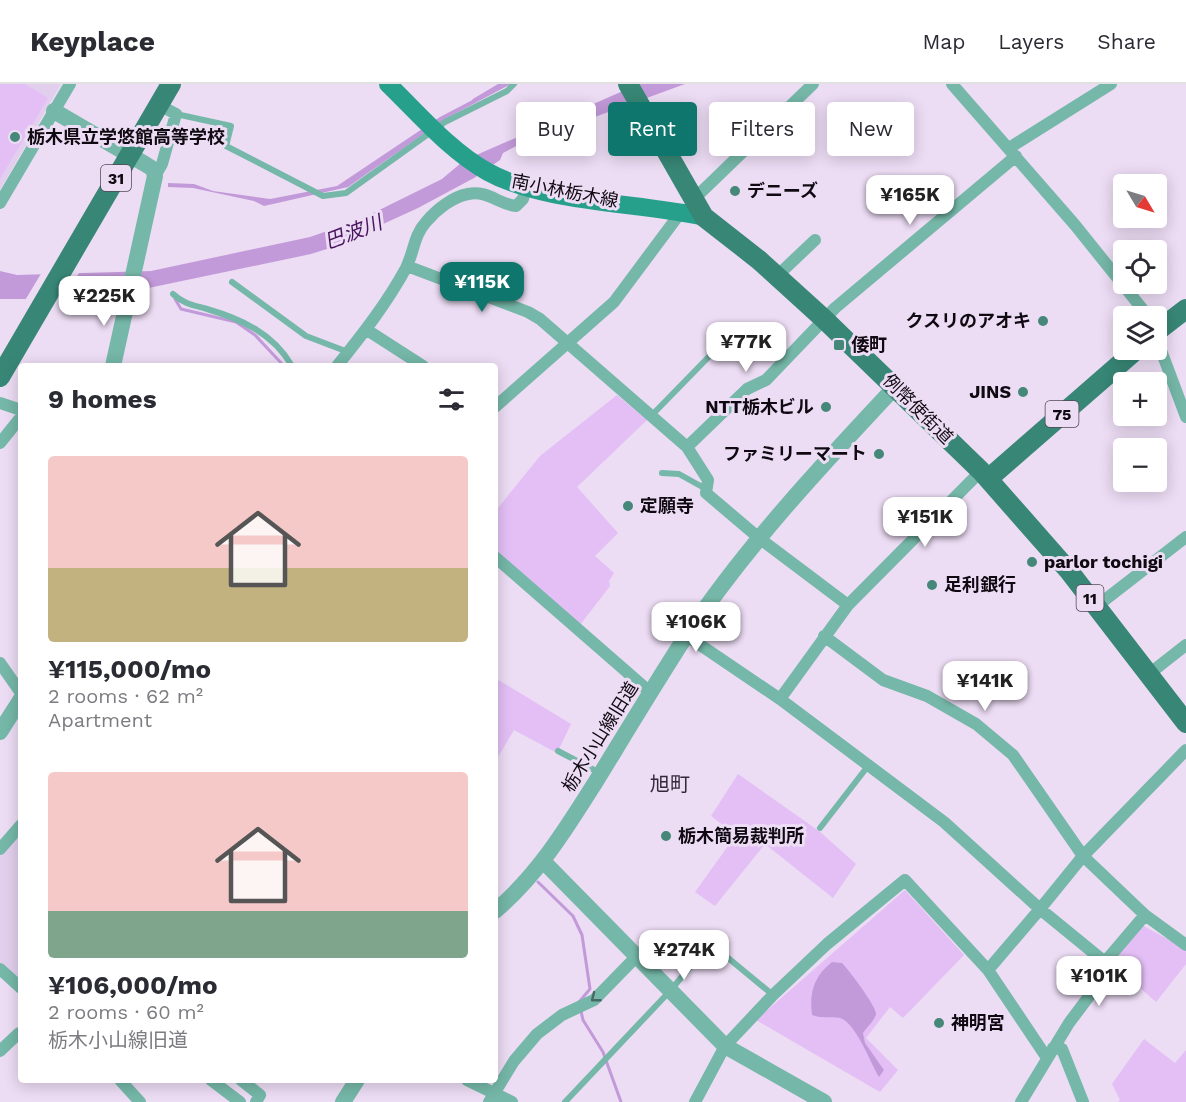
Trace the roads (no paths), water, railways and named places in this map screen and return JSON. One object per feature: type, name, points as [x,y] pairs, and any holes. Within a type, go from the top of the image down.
[{"type":"main road","name":"31","points":[[0,377],[129,154],[167,110],[171,84]]},
{"type":"main road","name":"南小林栃木線","points":[[388,84],[432,127],[485,170],[526,186],[688,205]]},
{"type":"main road","name":"例幣使街道","points":[[627,84],[642,108],[688,205],[777,276],[896,386],[984,475],[1097,606],[1186,723]]},
{"type":"main road","points":[[1167,324],[1186,309]]},
{"type":"main road","name":"75","points":[[984,475],[1124,360]]},
{"type":"street","points":[[0,203],[70,84]]},
{"type":"street","points":[[498,404],[567,341],[614,302],[688,205],[813,84]]},
{"type":"street","points":[[952,84],[1012,152],[1140,306]]},
{"type":"street","points":[[687,447],[747,389],[766,381],[824,319],[1012,152],[1111,84]]},
{"type":"street","points":[[114,363],[155,176],[162,164],[167,110]]},
{"type":"street","points":[[54,111],[153,169],[155,176]]},
{"type":"street","points":[[340,363],[367,330],[407,266],[418,233],[447,203],[466,194],[481,193],[516,206],[523,199],[526,186]]},
{"type":"street","points":[[777,276],[816,240]]},
{"type":"street","points":[[407,266],[528,312],[567,341],[687,447],[708,480],[706,493],[759,538],[848,604]]},
{"type":"street","points":[[367,330],[418,363]]},
{"type":"street","points":[[1165,360],[1186,417]]},
{"type":"street","name":"栃木小山線旧道","points":[[498,908],[543,861],[687,636],[759,538],[896,386]]},
{"type":"street","points":[[0,404],[18,409]]},
{"type":"street","points":[[0,443],[18,421]]},
{"type":"street","points":[[780,699],[848,604],[984,475]]},
{"type":"street","points":[[1097,606],[1186,537]]},
{"type":"street","points":[[498,563],[651,693]]},
{"type":"street","points":[[687,636],[780,699],[944,822],[1040,909],[1111,967],[1050,1053],[1022,1102]]},
{"type":"street","points":[[824,636],[883,680],[927,696],[976,724],[1012,755],[1083,856],[1145,915],[1186,945]]},
{"type":"street","points":[[1149,674],[1186,645]]},
{"type":"street","points":[[0,663],[18,689]]},
{"type":"street","points":[[0,732],[18,704]]},
{"type":"street","points":[[988,970],[1083,856],[1186,750]]},
{"type":"street","points":[[0,849],[18,828]]},
{"type":"street","points":[[543,861],[725,1046],[807,1098],[824,1102]]},
{"type":"street","points":[[695,1102],[725,1046],[773,994],[827,944],[905,880],[988,970],[1050,1053]]},
{"type":"street","points":[[1105,962],[1145,915]]},
{"type":"street","points":[[492,1098],[514,1062],[537,1034],[562,1015],[594,1000],[636,957]]},
{"type":"street","points":[[0,969],[18,985]]},
{"type":"street","points":[[0,1051],[18,1034]]},
{"type":"street","points":[[1050,1053],[1062,1050],[1083,1102]]},
{"type":"street","points":[[123,1083],[140,1102]]},
{"type":"street","points":[[214,1083],[240,1102]]},
{"type":"street","points":[[245,1083],[261,1095],[256,1102]]},
{"type":"street","points":[[344,1102],[355,1083]]},
{"type":"street","points":[[471,1083],[492,1098],[512,1102]]},
{"type":"lane","points":[[167,110],[231,126],[226,146],[323,196],[346,193],[432,127],[507,91],[514,84]]},
{"type":"lane","points":[[232,282],[306,336],[349,352]]},
{"type":"lane","points":[[173,294],[183,303],[241,319],[261,331],[289,363]]},
{"type":"lane","points":[[652,415],[731,334]]},
{"type":"lane","points":[[662,472],[679,474],[706,489]]},
{"type":"lane","points":[[558,751],[601,773]]},
{"type":"lane","points":[[820,828],[868,766]]},
{"type":"lane","points":[[565,1102],[670,991],[710,943],[773,994]]},
{"type":"water","points":[[503,84],[511,84],[445,119],[348,187],[264,206],[254,201],[193,188],[168,187],[168,183],[194,184],[213,191],[270,199],[337,186],[440,117]]},
{"type":"water","points":[[639,84],[685,84],[636,102],[608,102],[608,112],[596,117],[596,103]]},
{"type":"water","name":"巴波川","points":[[516,138],[516,146],[503,153],[500,160],[474,178],[418,208],[333,247],[311,254],[115,295],[85,299],[0,299],[0,271],[17,275],[151,271],[310,237],[359,220],[442,179],[461,163]]},
{"type":"water","points":[[832,962],[842,963],[862,988],[875,1010],[874,1019],[863,1033],[865,1043],[884,1070],[879,1077],[857,1035],[846,1021],[840,1018],[812,1015],[811,999],[814,985],[821,973]]},
{"type":"waterway","points":[[474,100],[501,84]]},
{"type":"waterway","points":[[175,299],[181,309],[236,322],[255,335],[281,363]]},
{"type":"waterway","points":[[538,882],[573,916],[582,935],[590,989],[579,1002]]},
{"type":"waterway","points":[[581,1011],[583,1020],[603,1052],[621,1102]]},
{"type":"place","name":"栃木県立学悠館高等学校","points":[[15,137]]},
{"type":"place","name":"デニーズ","points":[[735,191]]},
{"type":"place","name":"クスリのアオキ","points":[[1043,321]]},
{"type":"place","name":"倭町","points":[[839,345]]},
{"type":"place","name":"JINS","points":[[1023,392]]},
{"type":"place","name":"NTT栃木ビル","points":[[826,407]]},
{"type":"place","name":"ファミリーマート","points":[[879,454]]},
{"type":"place","name":"定願寺","points":[[628,506]]},
{"type":"place","name":"parlor tochigi","points":[[1032,562]]},
{"type":"place","name":"足利銀行","points":[[932,585]]},
{"type":"place","name":"栃木簡易裁判所","points":[[666,836]]},
{"type":"place","name":"神明宮","points":[[939,1023]]},
{"type":"district","name":"旭町","points":[[670,784]]}]
